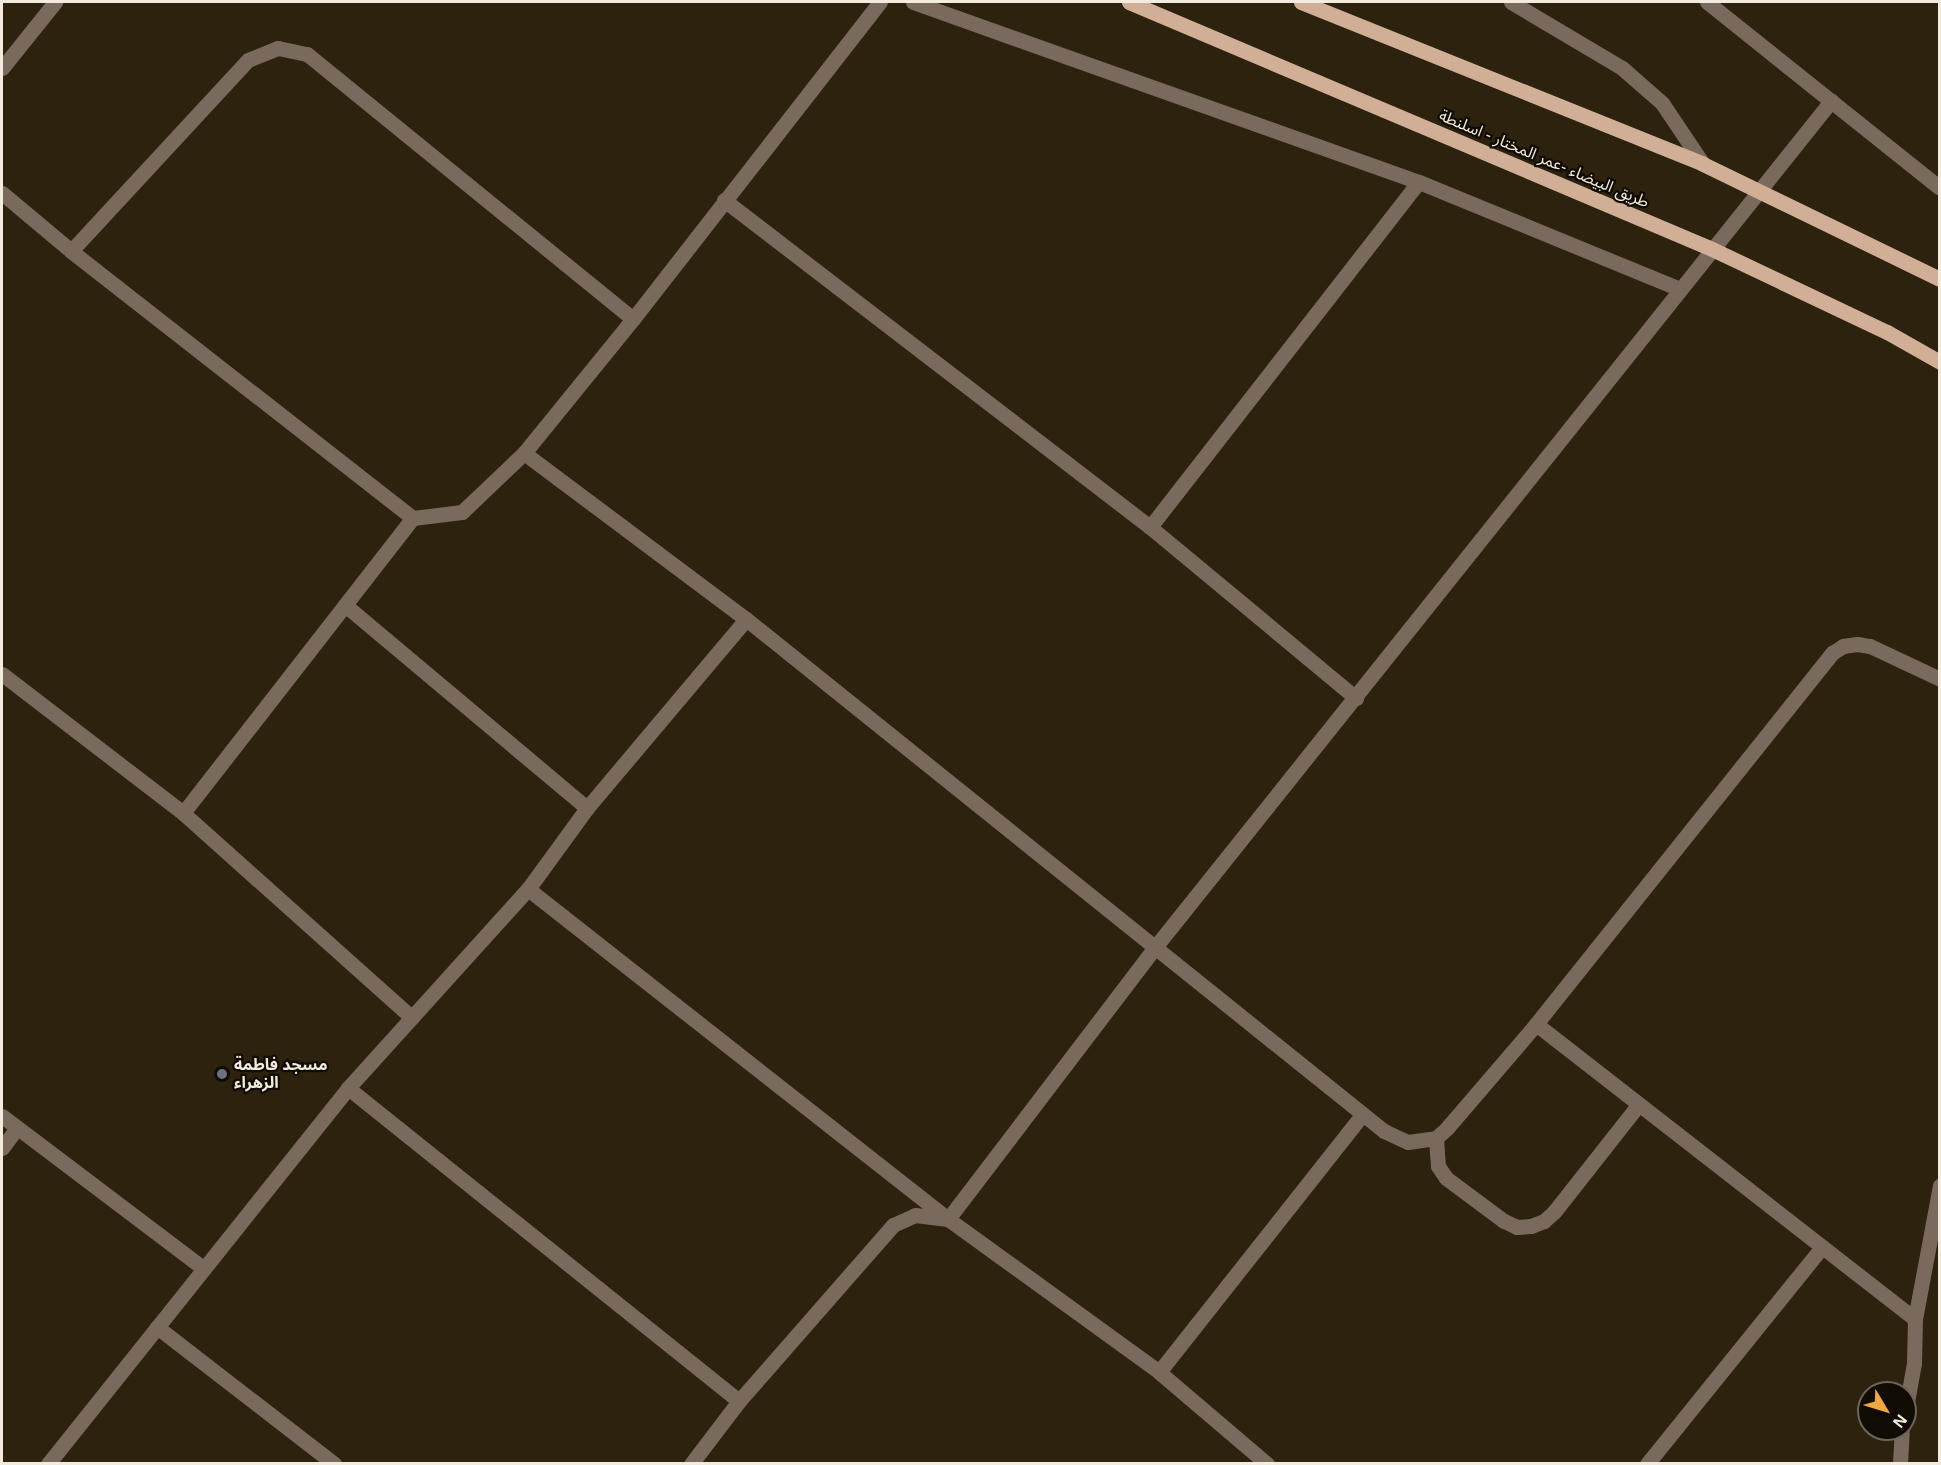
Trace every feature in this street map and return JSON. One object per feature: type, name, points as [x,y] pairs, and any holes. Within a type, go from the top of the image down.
[{"type":"main road","name":"طريق البيضاء -عمر المختار - اسلنطة","points":[[1128,2],[1712,249],[1887,332],[1940,362]]},
{"type":"main road","points":[[1301,2],[1703,164],[1940,279]]},
{"type":"street","points":[[2,68],[55,2]]},
{"type":"street","points":[[2,193],[71,251],[413,518],[462,512],[525,453],[633,319],[880,2]]},
{"type":"street","points":[[913,2],[1419,182],[1680,289]]},
{"type":"street","points":[[1511,2],[1622,68],[1662,103],[1703,164]]},
{"type":"street","points":[[1707,2],[1939,187]]},
{"type":"street","points":[[71,251],[248,60],[278,48],[307,54],[633,319]]},
{"type":"street","points":[[948,1219],[1156,946],[1831,101]]},
{"type":"street","points":[[1150,527],[1419,182]]},
{"type":"street","points":[[724,200],[1150,527],[1356,698]]},
{"type":"street","points":[[525,453],[746,619],[1156,946],[1362,1115],[1396,1138],[1408,1142],[1436,1138],[1536,1024],[1832,653],[1843,646],[1857,644],[1870,646],[1940,679]]},
{"type":"street","points":[[183,813],[413,518]]},
{"type":"street","points":[[345,605],[587,808]]},
{"type":"street","points":[[48,1464],[348,1089],[528,889],[587,808],[746,619]]},
{"type":"street","points":[[2,674],[183,813],[412,1018]]},
{"type":"street","points":[[528,889],[948,1219],[1159,1372],[1268,1464]]},
{"type":"street","points":[[1536,1024],[1915,1319]]},
{"type":"street","points":[[348,1089],[739,1401]]},
{"type":"street","points":[[1436,1138],[1438,1166],[1446,1178],[1504,1221],[1517,1227],[1531,1226],[1544,1221],[1554,1212],[1639,1104]]},
{"type":"street","points":[[1159,1372],[1362,1115]]},
{"type":"street","points":[[2,1116],[203,1268]]},
{"type":"street","points":[[2,1148],[17,1128]]},
{"type":"street","points":[[1911,1381],[1914,1364],[1915,1319],[1940,1185]]},
{"type":"street","points":[[691,1464],[739,1401],[893,1225],[915,1215],[948,1219]]},
{"type":"street","points":[[1647,1464],[1822,1247]]},
{"type":"street","points":[[157,1327],[334,1464]]},
{"type":"street","points":[[1900,1464],[1901,1441]]},
{"type":"place","name":"مسجد فاطمة الزهراء","points":[[222,1074]]}]
